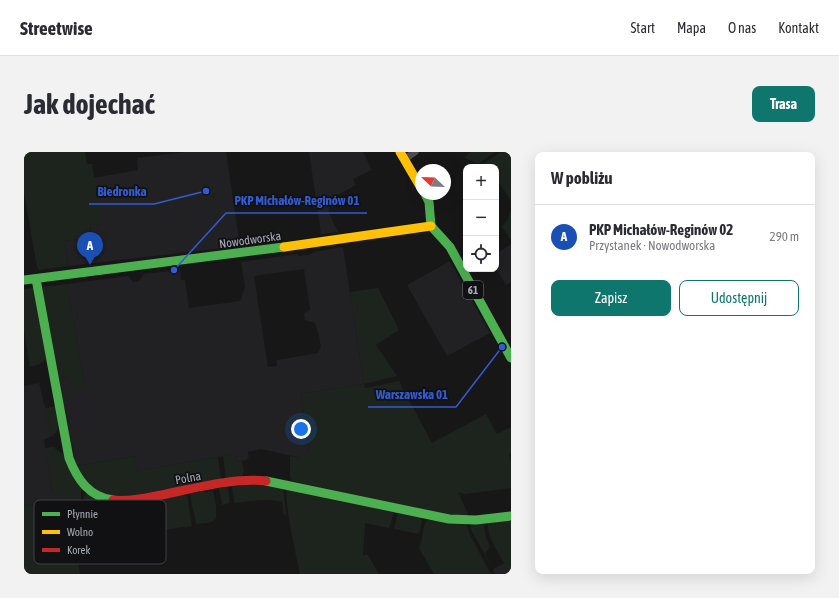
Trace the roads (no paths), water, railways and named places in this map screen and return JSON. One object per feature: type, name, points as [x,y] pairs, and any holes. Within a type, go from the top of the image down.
[{"type":"street","points":[[415,152],[403,155],[415,177]]},
{"type":"street","points":[[428,200],[431,226]]},
{"type":"street","name":"Nowodworska","points":[[24,280],[258,251],[431,226]]},
{"type":"street","name":"61","points":[[431,226],[450,248],[511,358]]},
{"type":"street","name":"Polna","points":[[36,278],[69,458],[78,478],[87,489],[98,497],[112,500],[138,500],[258,480],[285,484],[449,519],[476,520],[511,516]]},
{"type":"place","name":"Biedronka","points":[[206,191]]},
{"type":"place","name":"PKP Michałów-Reginów 02","points":[[90,265]]},
{"type":"place","name":"PKP Michałów-Reginów 01","points":[[174,270]]},
{"type":"place","name":"Warszawska 01","points":[[502,347]]}]
